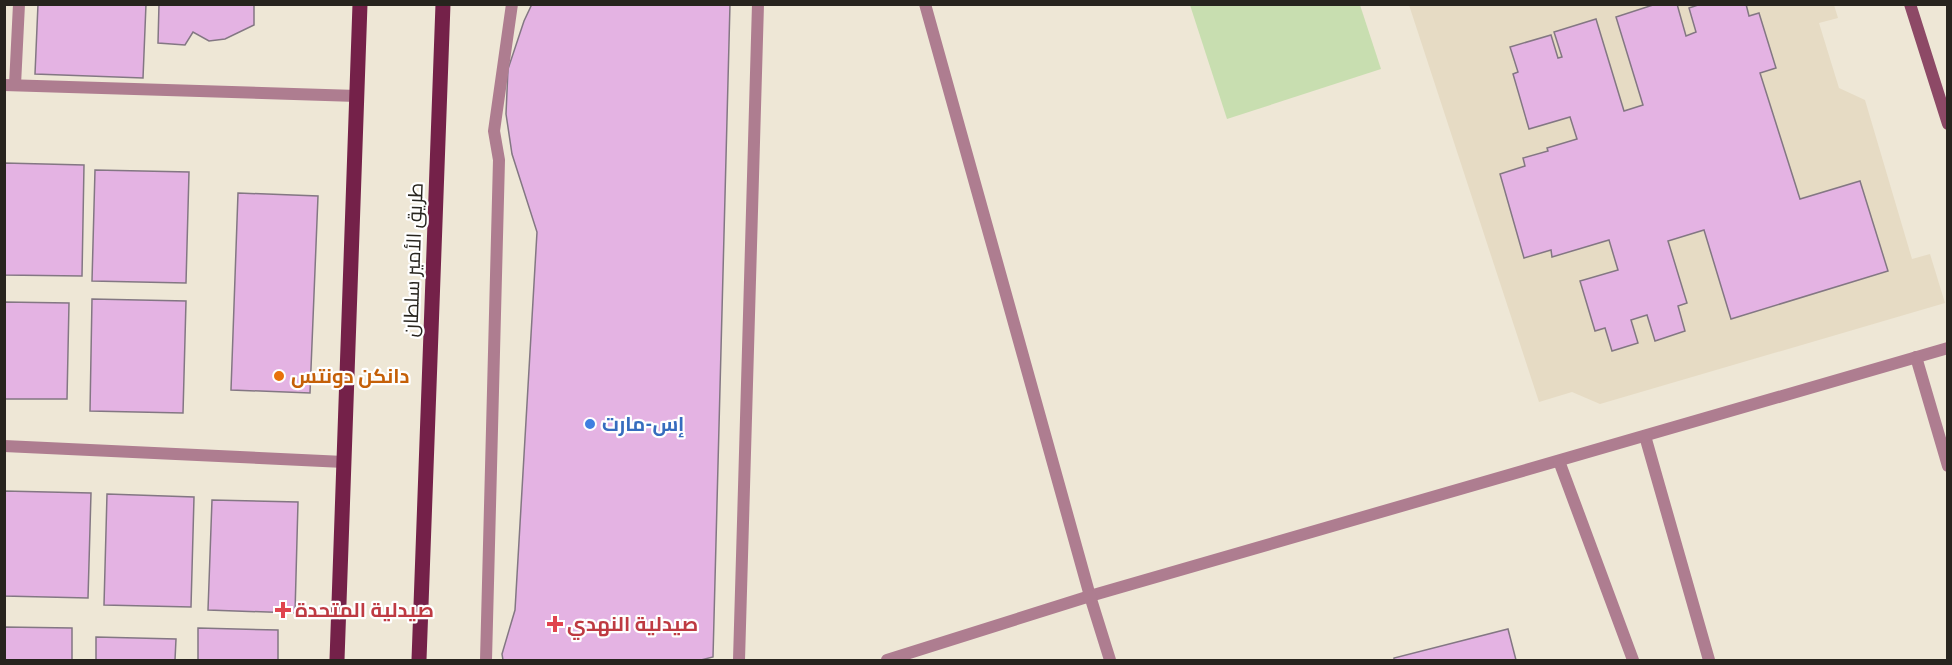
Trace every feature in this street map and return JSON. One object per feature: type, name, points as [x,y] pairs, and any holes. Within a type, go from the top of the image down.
[{"type":"main road","points":[[337,660],[360,4]]},
{"type":"main road","name":"طريق الأمير سلطان","points":[[419,660],[443,4]]},
{"type":"main road","points":[[1910,4],[1947,124]]},
{"type":"street","points":[[19,4],[10,85],[357,96]]},
{"type":"street","points":[[486,660],[500,160],[494,131],[512,4]]},
{"type":"street","points":[[739,660],[758,4]]},
{"type":"street","points":[[925,4],[1090,596],[1110,660]]},
{"type":"street","points":[[887,660],[1090,596],[1947,348]]},
{"type":"street","points":[[1916,357],[1947,466]]},
{"type":"street","points":[[1645,436],[1709,660]]},
{"type":"street","points":[[4,447],[344,462]]},
{"type":"street","points":[[1559,461],[1633,660]]},
{"type":"shaded area","points":[[1409,5],[1834,5],[1838,18],[1819,23],[1839,88],[1865,100],[1912,259],[1930,254],[1945,303],[1600,404],[1572,392],[1539,402]]},
{"type":"green space","points":[[1190,5],[1360,5],[1381,69],[1227,119]]},
{"type":"building","points":[[38,4],[146,4],[143,78],[35,74]]},
{"type":"building","points":[[159,4],[254,4],[254,25],[225,39],[209,41],[193,32],[185,45],[158,43]]},
{"type":"building","points":[[532,4],[730,4],[713,657],[701,660],[503,660],[502,654],[515,610],[537,232],[512,154],[506,114],[508,69]]},
{"type":"building","points":[[1656,4],[1677,4],[1686,36],[1696,32],[1689,8],[1701,4],[1746,4],[1749,16],[1759,13],[1776,68],[1760,73],[1800,199],[1860,181],[1888,271],[1731,319],[1704,230],[1668,241],[1687,303],[1678,306],[1685,331],[1655,341],[1647,315],[1631,320],[1638,343],[1612,351],[1605,328],[1595,331],[1580,281],[1618,270],[1609,240],[1552,257],[1551,250],[1524,258],[1500,174],[1525,166],[1523,158],[1577,139],[1570,117],[1529,129],[1513,74],[1518,72],[1510,47],[1551,35],[1558,58],[1562,57],[1554,32],[1596,19],[1624,111],[1643,105],[1616,17]]},
{"type":"building","points":[[4,163],[84,165],[82,276],[4,275]]},
{"type":"building","points":[[95,170],[189,172],[186,283],[92,281]]},
{"type":"building","points":[[238,193],[318,196],[310,393],[231,390]]},
{"type":"building","points":[[92,299],[186,301],[183,413],[90,411]]},
{"type":"building","points":[[4,302],[69,303],[67,399],[4,399]]},
{"type":"building","points":[[4,491],[91,493],[88,598],[4,596]]},
{"type":"building","points":[[107,494],[194,497],[191,607],[104,605]]},
{"type":"building","points":[[212,500],[298,502],[295,613],[208,610]]},
{"type":"building","points":[[4,627],[72,628],[72,660],[4,660]]},
{"type":"building","points":[[198,628],[278,630],[278,660],[198,660]]},
{"type":"building","points":[[1508,629],[1516,660],[1394,660],[1394,658]]},
{"type":"building","points":[[96,637],[176,639],[175,660],[96,660]]},
{"type":"place","name":"دانكن دونتس","points":[[279,376]]},
{"type":"place","name":"إس-مارت","points":[[590,424]]},
{"type":"place","name":"صيدلية المتحدة","points":[[283,610]]},
{"type":"place","name":"صيدلية النهدي","points":[[555,624]]}]
